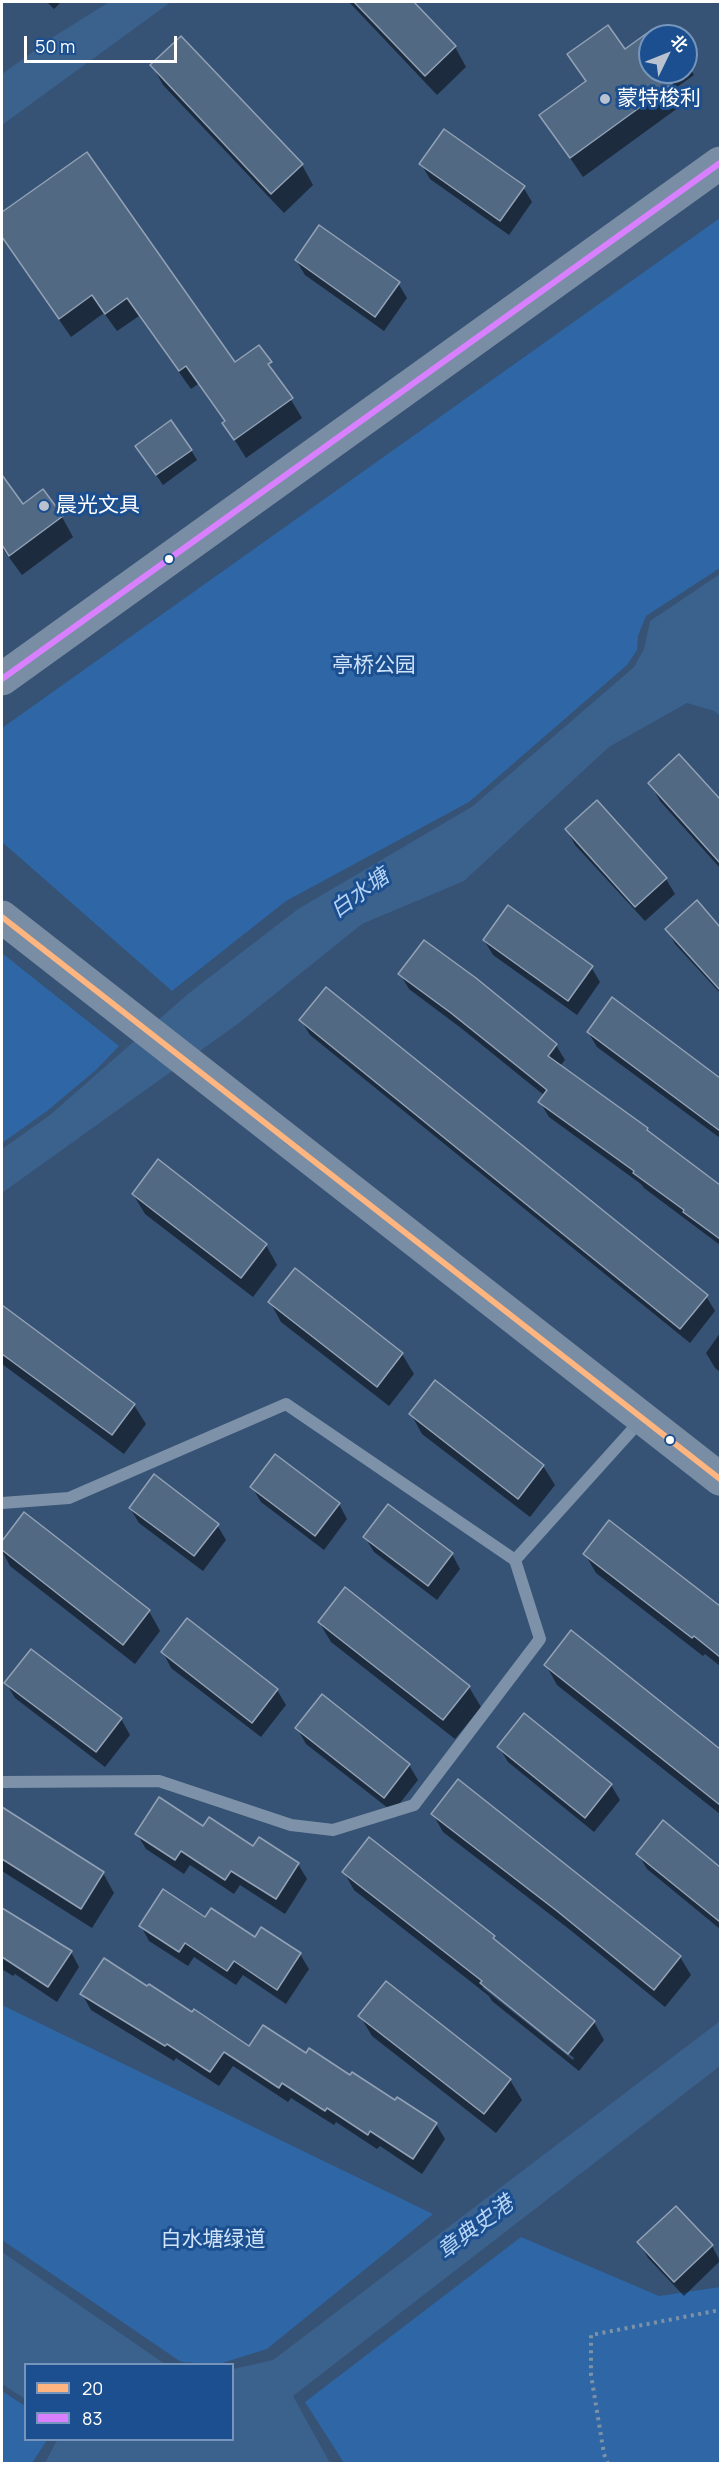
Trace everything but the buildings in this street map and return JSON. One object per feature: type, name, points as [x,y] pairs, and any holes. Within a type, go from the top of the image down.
[{"type":"street","points":[[2,679],[720,163]]},
{"type":"street","points":[[2,917],[720,1479]]},
{"type":"lane","points":[[2,1503],[69,1498],[286,1404],[515,1560],[540,1638],[414,1805],[333,1830],[291,1825],[159,1781],[2,1782]]},
{"type":"lane","points":[[515,1560],[642,1418]]},
{"type":"path","points":[[608,2463],[604,2454],[591,2375],[591,2335],[720,2310]]},
{"type":"green space","name":"亭桥公园","points":[[720,218],[720,568],[646,616],[638,636],[637,650],[627,665],[469,802],[286,901],[172,991],[2,842],[2,728]]},
{"type":"green space","points":[[2,953],[119,1046],[96,1070],[47,1111],[2,1143]]},
{"type":"green space","name":"白水塘绿道","points":[[2,2005],[433,2214],[267,2349],[222,2363],[181,2362],[2,2240]]},
{"type":"green space","points":[[521,2237],[659,2296],[720,2287],[720,2463],[344,2463],[305,2402]]},
{"type":"green space","points":[[2,2391],[24,2405],[24,2441],[46,2441],[32,2463],[2,2463]]},
{"type":"water","points":[[109,2],[171,2],[2,125],[2,74],[53,37]]},
{"type":"water","name":"白水塘","points":[[720,574],[720,716],[714,711],[687,703],[609,747],[464,881],[362,924],[239,1023],[2,1193],[2,1149],[50,1115],[189,993],[298,909],[473,806],[634,667],[644,649],[650,621]]},
{"type":"water","name":"章典史港","points":[[720,2021],[720,2066],[293,2396],[330,2463],[45,2463],[56,2441],[234,2441],[234,2369],[273,2360]]},
{"type":"water","points":[[2,2252],[164,2363],[24,2363],[24,2398],[2,2384]]},
{"type":"transit line","name":"83","points":[[2,679],[720,163]]},
{"type":"transit line","name":"20","points":[[2,917],[720,1479]]},
{"type":"place","name":"蒙特梭利","points":[[605,99]]},
{"type":"place","name":"晨光文具","points":[[44,506]]}]
